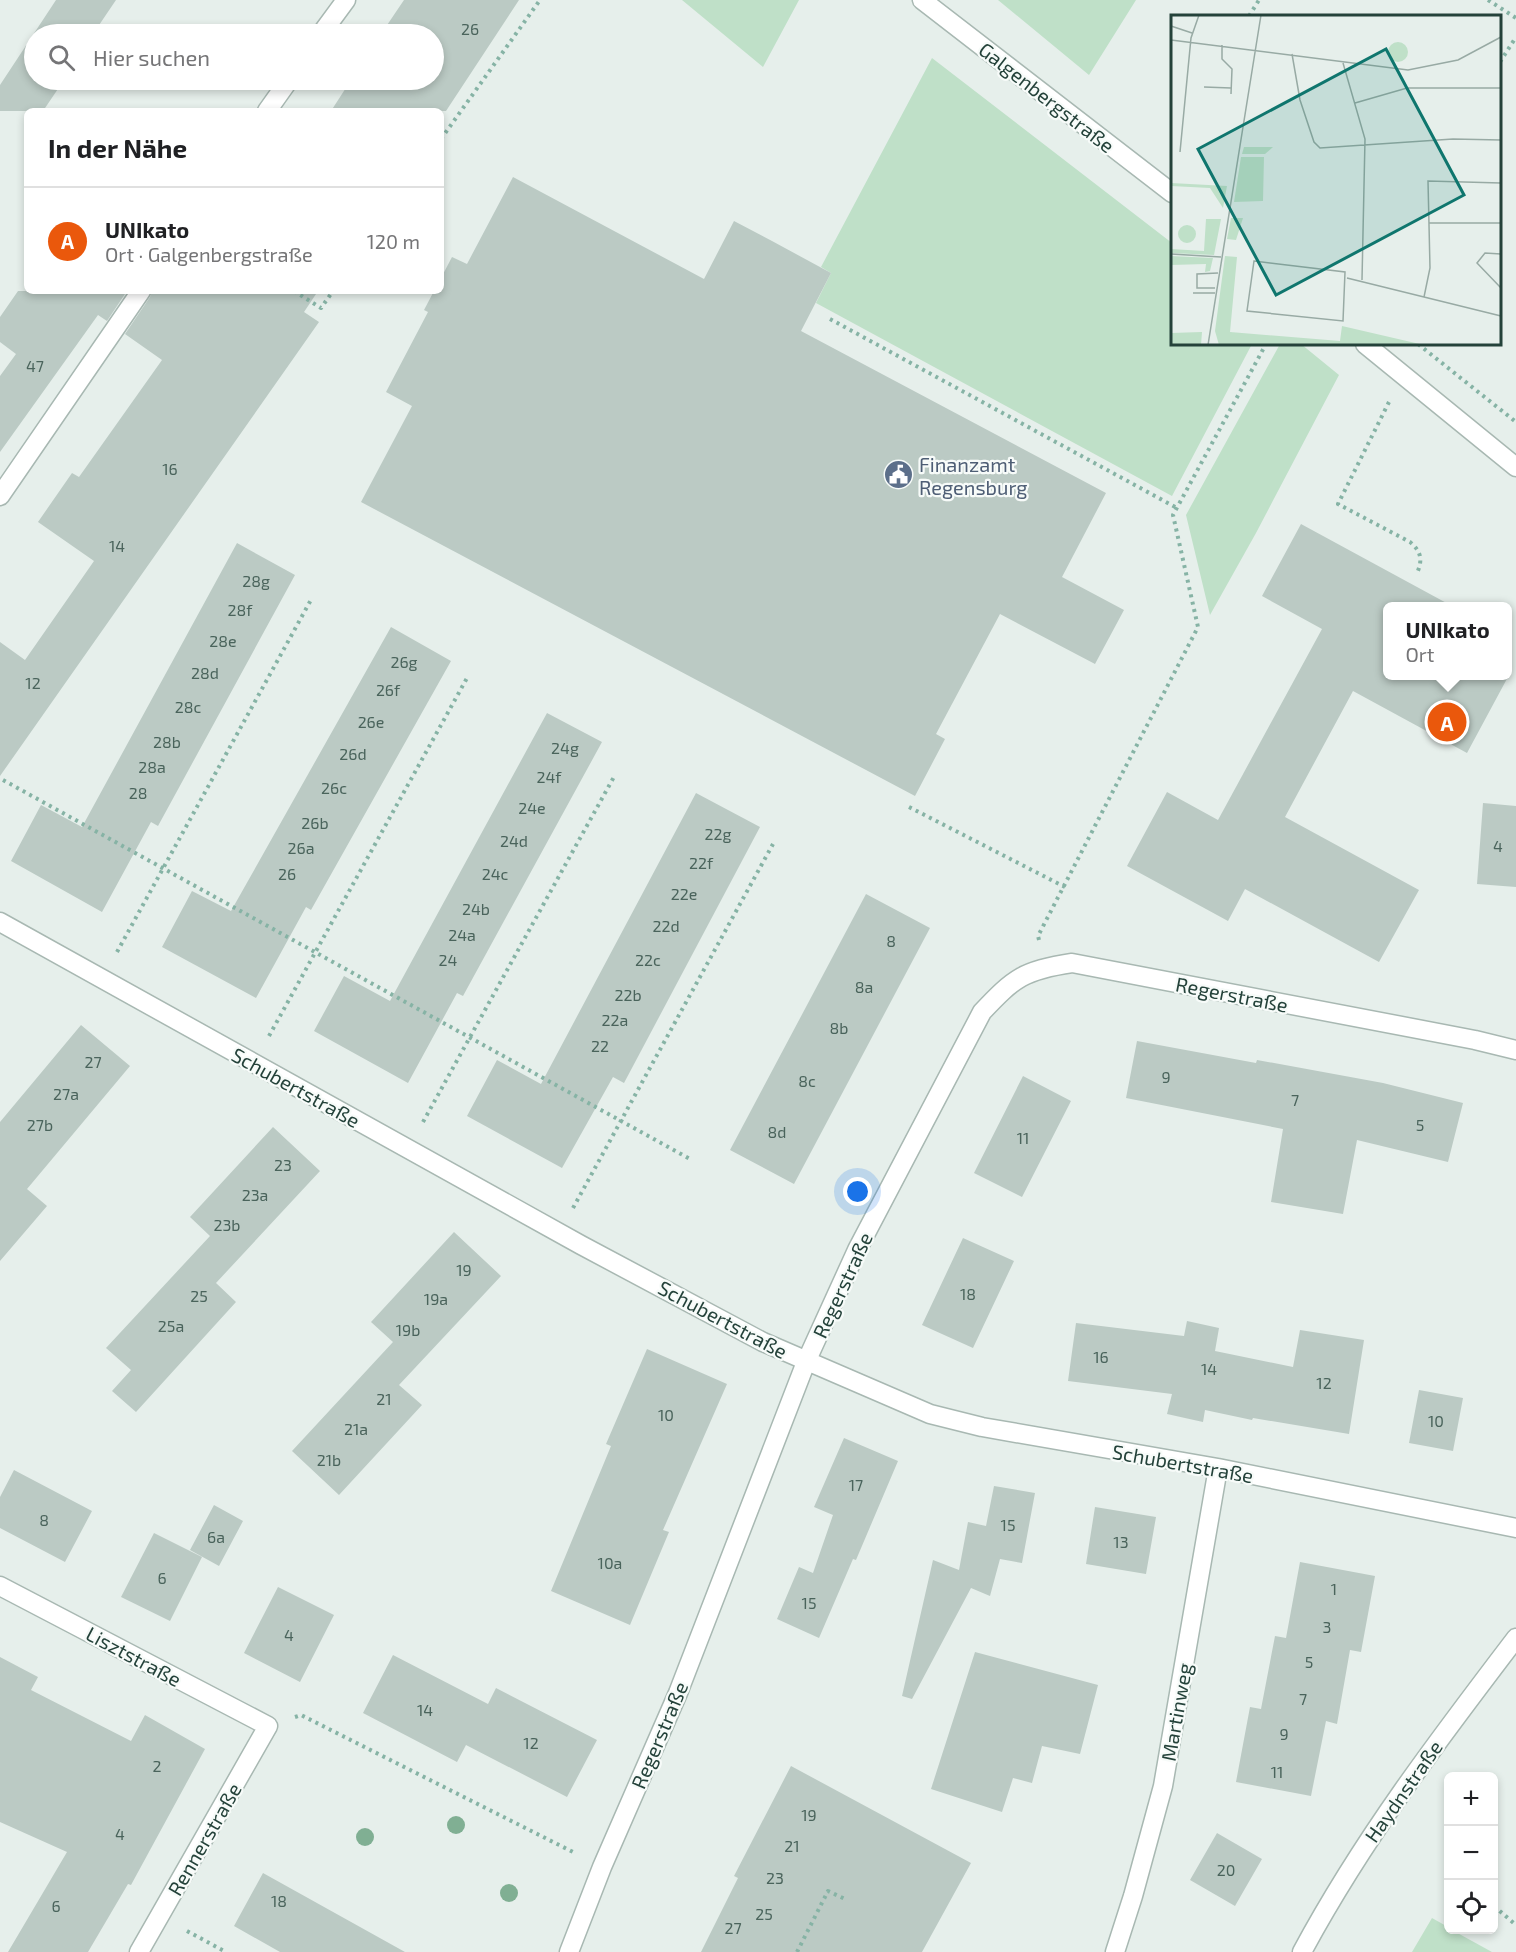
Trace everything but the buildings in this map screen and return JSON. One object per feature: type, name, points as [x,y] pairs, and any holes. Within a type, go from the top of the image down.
[{"type":"street","points":[[328,24],[346,0]]},
{"type":"street","name":"Galgenbergstraße","points":[[922,0],[1171,191]]},
{"type":"street","points":[[269,108],[282,90]]},
{"type":"street","points":[[0,496],[139,294]]},
{"type":"street","points":[[1366,345],[1406,375],[1516,467]]},
{"type":"street","name":"Schubertstraße","points":[[0,922],[559,1233],[763,1342],[930,1414],[982,1427],[1218,1468],[1516,1528]]},
{"type":"street","name":"Regerstraße","points":[[569,1952],[602,1867],[678,1693],[806,1362],[857,1250],[982,1012],[999,993],[1024,974],[1042,967],[1072,963],[1475,1040],[1516,1050]]},
{"type":"street","name":"Martinweg","points":[[1115,1952],[1134,1896],[1163,1786],[1218,1468]]},
{"type":"street","name":"Lisztstraße","points":[[0,1586],[268,1726]]},
{"type":"street","name":"Haydnstraße","points":[[1302,1952],[1379,1823],[1516,1638]]},
{"type":"street","name":"Rennerstraße","points":[[139,1952],[268,1726]]},
{"type":"path","points":[[444,135],[540,0]]},
{"type":"path","points":[[1250,15],[1259,0]]},
{"type":"path","points":[[1488,0],[1516,18]]},
{"type":"path","points":[[1501,60],[1516,37]]},
{"type":"path","points":[[299,294],[321,308],[331,294]]},
{"type":"path","points":[[830,319],[1177,508]]},
{"type":"path","points":[[1042,967],[1038,936],[1198,627],[1173,516],[1265,345]]},
{"type":"path","points":[[1419,345],[1516,422]]},
{"type":"path","points":[[1406,375],[1391,398],[1338,504],[1410,542],[1417,548],[1421,565],[1417,573]]},
{"type":"path","points":[[102,979],[312,598]]},
{"type":"path","points":[[254,1063],[466,678]]},
{"type":"path","points":[[408,1149],[615,775]]},
{"type":"path","points":[[3,780],[690,1159]]},
{"type":"path","points":[[909,807],[1065,887]]},
{"type":"path","points":[[559,1233],[773,844]]},
{"type":"path","points":[[268,1726],[301,1715],[602,1867]]},
{"type":"path","points":[[797,1952],[828,1891],[846,1900]]},
{"type":"path","points":[[1498,1909],[1516,1925]]},
{"type":"path","points":[[160,1916],[226,1952]]},
{"type":"green space","points":[[682,0],[799,0],[763,67]]},
{"type":"green space","points":[[998,0],[1136,0],[1089,75]]},
{"type":"green space","points":[[932,58],[1171,242],[1171,345],[1251,345],[1172,496],[816,303],[831,273],[821,267]]},
{"type":"green space","points":[[1279,345],[1302,345],[1339,375],[1210,615],[1186,515]]},
{"type":"green space","points":[[1432,1918],[1444,1925],[1444,1934],[1459,1934],[1492,1952],[1412,1952]]},
{"type":"place","name":"Finanzamt Regensburg","points":[[898,475]]},
{"type":"place","name":"UNIkato","points":[[1447,722]]}]
